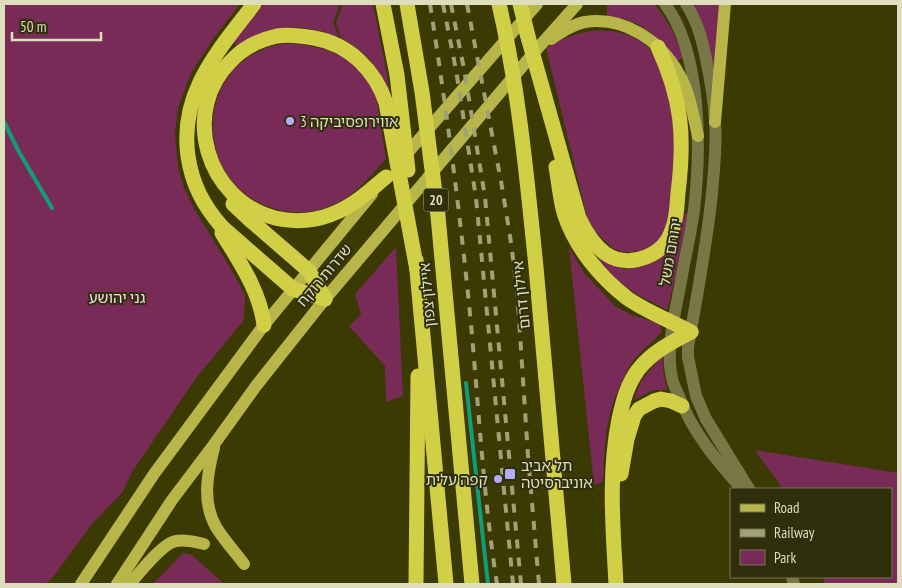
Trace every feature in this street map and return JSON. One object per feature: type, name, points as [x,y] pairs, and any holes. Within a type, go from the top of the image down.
[{"type":"highway","points":[[254,4],[211,62],[198,85],[189,111],[186,134],[190,165],[195,184],[205,206],[250,280],[262,312],[264,325]]},
{"type":"highway","name":"20","points":[[383,4],[397,75],[417,270],[423,399],[446,584]]},
{"type":"highway","name":"איילון צפון","points":[[407,4],[422,92],[438,216],[472,584]]},
{"type":"highway","name":"איילון דרום","points":[[499,4],[513,71],[521,132],[547,383],[564,584]]},
{"type":"highway","points":[[520,4],[559,160],[579,218],[592,240],[609,256],[618,260],[639,260],[662,247],[673,229],[676,214],[682,140],[680,114],[674,88],[658,47]]},
{"type":"highway","points":[[325,299],[309,271],[235,206],[221,189],[208,165],[204,130],[205,112],[210,93],[227,64],[239,53],[261,41],[279,36],[321,39],[344,48],[370,70],[380,87],[387,108],[417,270]]},
{"type":"highway","points":[[204,130],[210,160],[225,186],[242,202],[254,210],[270,216],[302,221],[333,214],[353,204],[386,177]]},
{"type":"highway","points":[[559,160],[565,215],[575,238],[588,259],[628,298],[691,332]]},
{"type":"highway","points":[[205,206],[222,227],[293,289],[325,299]]},
{"type":"highway","points":[[616,584],[612,500],[613,462],[616,432],[622,403],[627,388],[644,363],[660,349],[691,332]]},
{"type":"highway","points":[[416,584],[423,399]]},
{"type":"highway","points":[[613,520],[627,439],[634,416],[639,409],[654,400],[672,401],[682,406]]},
{"type":"main road","name":"שדרות רוקח","points":[[81,584],[149,481],[264,325],[386,177],[538,4]]},
{"type":"main road","name":"שדרות רוקח","points":[[117,584],[164,510],[256,386],[325,299],[577,4]]},
{"type":"main road","points":[[716,122],[725,4]]},
{"type":"main road","points":[[537,49],[565,30],[584,22],[620,24],[632,28],[658,47],[673,64],[683,81],[689,97],[698,136]]},
{"type":"main road","points":[[215,443],[206,485],[210,514],[223,538],[244,564]]},
{"type":"main road","points":[[130,584],[164,548],[173,542],[186,540],[204,544]]},
{"type":"street","name":"ירוחם משל","points":[[665,4],[680,29],[688,55],[695,99],[698,136],[694,212],[671,342],[672,378],[689,420],[707,448],[741,488]]},
{"type":"street","points":[[686,4],[691,10],[699,29],[705,52],[716,122],[715,168],[710,214],[688,347],[688,357],[696,396],[706,419],[749,488]]},
{"type":"green space","name":"גני יהושע","points":[[4,4],[240,4],[213,39],[193,70],[178,108],[175,134],[178,167],[184,188],[245,295],[244,320],[196,378],[132,472],[122,493],[91,525],[54,576],[45,584],[4,584]]},
{"type":"green space","points":[[264,4],[340,4],[333,22],[339,37],[315,30],[290,28],[263,34],[236,47],[234,41]]},
{"type":"green space","points":[[343,4],[373,4],[390,91],[370,60],[358,49],[341,38],[336,23]]},
{"type":"green space","points":[[607,4],[655,4],[671,28],[684,57],[677,61],[660,41],[639,25],[621,18],[607,18]]},
{"type":"green space","points":[[693,4],[721,4],[717,65],[713,66],[702,22]]},
{"type":"green space","points":[[598,30],[626,34],[639,40],[649,48],[655,56],[669,94],[675,139],[670,210],[664,235],[651,247],[640,251],[622,252],[612,248],[594,230],[587,217],[546,48],[571,36]]},
{"type":"green space","points":[[280,44],[295,44],[324,49],[350,62],[361,72],[377,101],[386,159],[350,195],[335,204],[315,211],[287,212],[251,198],[230,178],[217,154],[213,127],[217,100],[230,75],[251,56]]},
{"type":"green space","points":[[688,213],[667,310],[638,295],[619,282],[597,261],[601,256],[612,265],[624,269],[654,262],[664,255],[681,214]]},
{"type":"green space","points":[[396,247],[403,396],[386,402],[385,366],[349,326],[361,314],[355,294]]},
{"type":"green space","points":[[569,247],[584,273],[615,306],[631,315],[659,323],[662,331],[632,363],[618,391],[607,429],[603,482],[594,485]]},
{"type":"green space","points":[[663,355],[663,371],[667,390],[653,390],[634,400],[641,381]]},
{"type":"green space","points":[[755,450],[898,473],[898,584],[824,584],[823,578],[892,578],[892,488],[782,488]]},
{"type":"green space","points":[[183,553],[192,555],[224,584],[153,584]]},
{"type":"waterway","points":[[4,122],[19,152],[52,208]]},
{"type":"waterway","points":[[466,383],[488,584]]},
{"type":"railway","points":[[430,4],[460,221],[472,330],[488,512],[497,584]]},
{"type":"railway","points":[[443,4],[456,70],[476,198],[513,584]]},
{"type":"railway","points":[[451,4],[464,69],[485,197],[521,584]]},
{"type":"railway","points":[[467,4],[501,181],[517,288],[539,584]]},
{"type":"place","name":"אווירופסיביקה 3","points":[[290,121]]},
{"type":"place","name":"תל אביב אוניברסיטה","points":[[510,474]]},
{"type":"place","name":"קפה עלית","points":[[498,479]]}]
